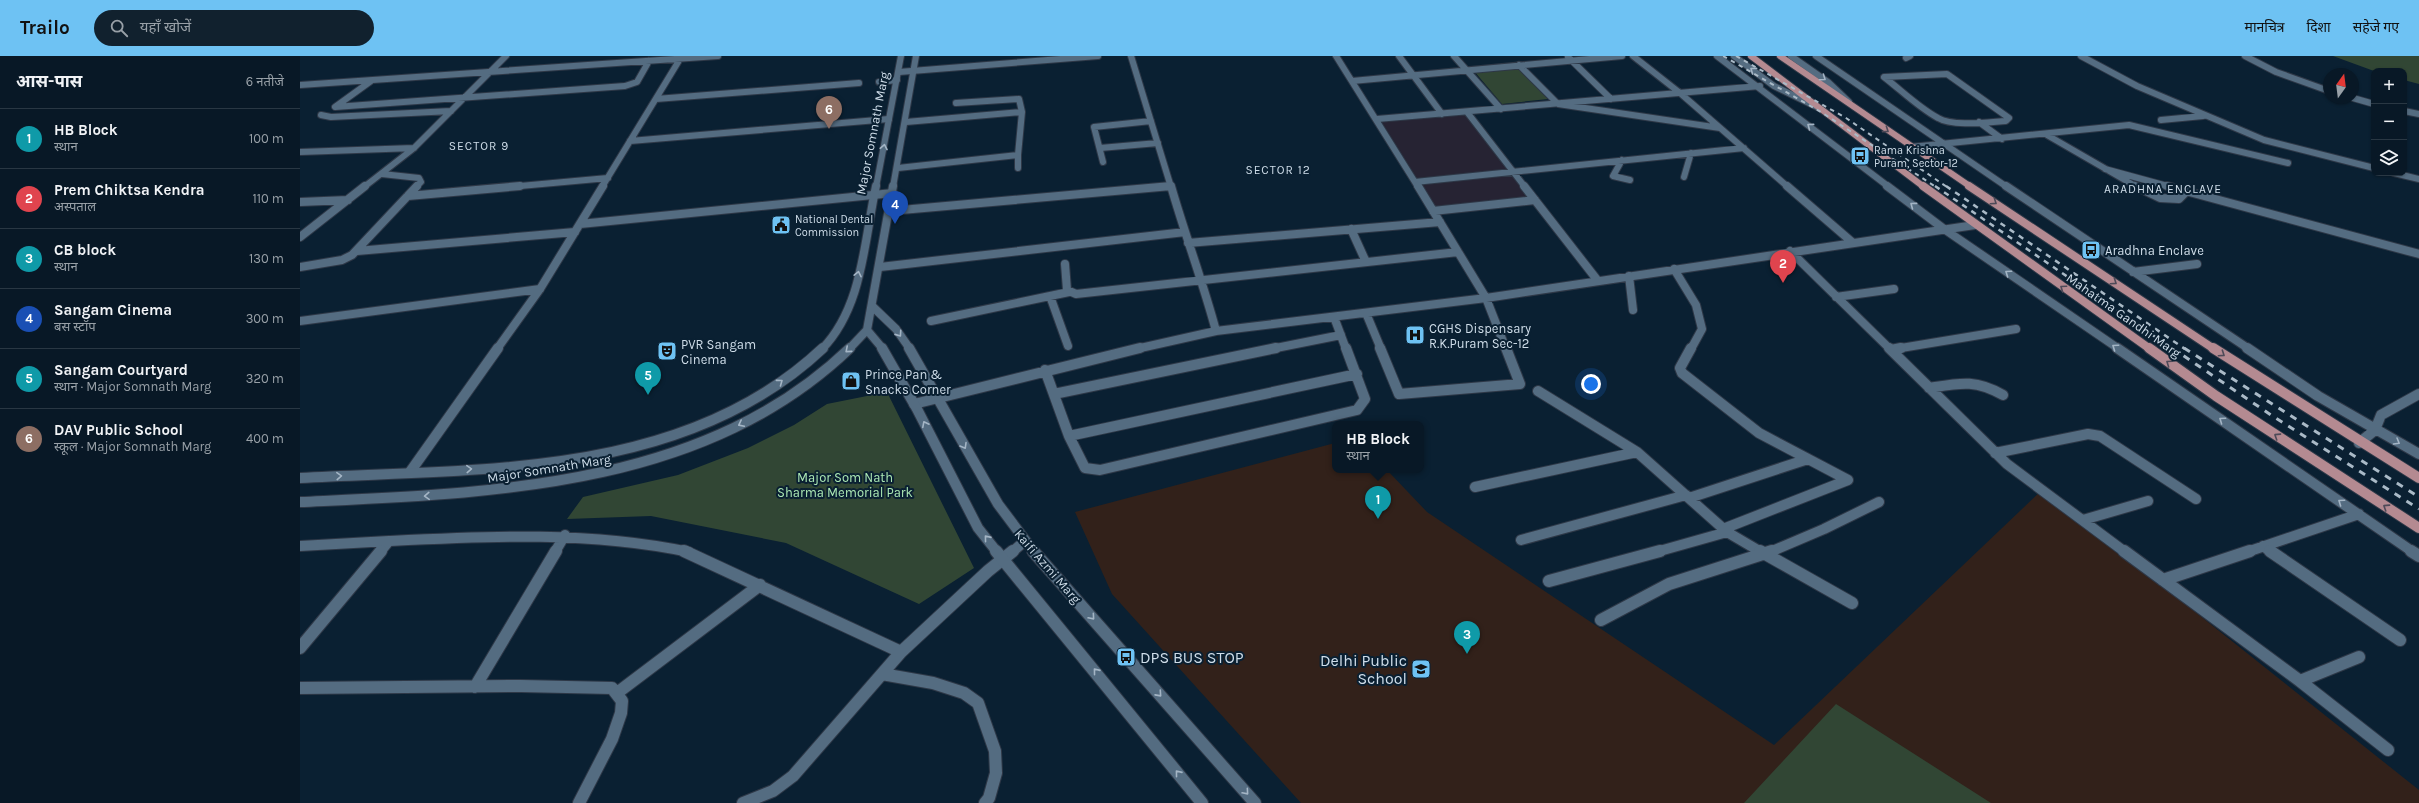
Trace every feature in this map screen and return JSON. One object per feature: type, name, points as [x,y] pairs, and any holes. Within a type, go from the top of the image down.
[{"type":"main road","name":"Mahatma Gandhi Marg","points":[[1751,56],[1975,225],[2216,396],[2419,528]]},
{"type":"main road","name":"Mahatma Gandhi Marg","points":[[1780,56],[1911,147],[2244,369],[2419,478]]},
{"type":"street","points":[[300,237],[414,148],[506,56]]},
{"type":"street","points":[[630,62],[634,56]]},
{"type":"street","points":[[300,85],[718,56]]},
{"type":"street","name":"Major Somnath Marg","points":[[300,478],[534,465],[618,453],[652,445],[683,434],[756,399],[809,360],[826,345],[840,327],[848,312],[874,195],[901,56]]},
{"type":"street","name":"Major Somnath Marg","points":[[300,502],[508,491],[583,479],[624,470],[697,445],[783,401],[827,369],[856,344],[867,330],[898,168],[916,56]]},
{"type":"street","points":[[898,72],[1098,56]]},
{"type":"street","points":[[1131,56],[1188,242],[1203,281],[1216,331]]},
{"type":"street","points":[[1336,56],[1378,119],[1486,298],[1520,384],[1399,394],[1366,313]]},
{"type":"street","points":[[1399,56],[1442,114]]},
{"type":"street","points":[[1454,56],[1501,109]]},
{"type":"street","points":[[1352,81],[1519,65],[1569,58],[1622,56]]},
{"type":"street","points":[[1633,56],[1680,93],[1852,242]]},
{"type":"street","points":[[1717,56],[1944,229],[2419,556]]},
{"type":"street","points":[[1734,56],[1774,86],[1823,110]]},
{"type":"street","points":[[1791,56],[1828,82],[1854,108]]},
{"type":"street","points":[[1816,56],[1942,143],[2318,396],[2419,454]]},
{"type":"street","points":[[2081,56],[2137,86],[2264,140],[2371,167]]},
{"type":"street","points":[[2245,56],[2276,72],[2323,89]]},
{"type":"street","points":[[1569,58],[1611,99]]},
{"type":"street","points":[[410,472],[540,289],[680,59]]},
{"type":"street","points":[[372,80],[335,107],[630,85],[637,82],[648,61]]},
{"type":"street","points":[[1519,65],[1558,104],[1616,115],[1720,128]]},
{"type":"street","points":[[1979,122],[2006,120],[2009,118],[1947,74],[1884,77],[1939,119],[1954,122],[1979,122],[2002,139]]},
{"type":"street","points":[[879,82],[897,80]]},
{"type":"street","points":[[656,99],[859,83]]},
{"type":"street","points":[[1378,119],[1757,86],[1774,86]]},
{"type":"street","points":[[1616,115],[1621,98]]},
{"type":"street","points":[[956,103],[1019,99],[1022,112],[1018,168]]},
{"type":"street","points":[[2359,100],[2371,103]]},
{"type":"street","points":[[321,115],[331,117],[451,111]]},
{"type":"street","points":[[906,122],[1022,112]]},
{"type":"street","points":[[1467,112],[1598,281]]},
{"type":"street","points":[[2407,112],[2419,114]]},
{"type":"street","points":[[2161,120],[2205,116]]},
{"type":"street","points":[[630,141],[889,119]]},
{"type":"street","points":[[1103,162],[1094,127],[1151,121]]},
{"type":"street","points":[[1911,147],[1942,143],[2047,135],[2129,125],[2288,163]]},
{"type":"street","points":[[2047,135],[2105,169],[2160,198],[2180,199],[2188,190]]},
{"type":"street","points":[[1100,148],[1158,143]]},
{"type":"street","points":[[300,152],[414,148]]},
{"type":"street","points":[[1415,182],[1744,148]]},
{"type":"street","points":[[1684,177],[1691,154]]},
{"type":"street","points":[[898,168],[1018,155]]},
{"type":"street","points":[[1622,160],[1613,176],[1630,180]]},
{"type":"street","points":[[2105,169],[2188,190],[2419,254]]},
{"type":"street","points":[[300,267],[342,260],[357,251],[421,182],[419,178],[382,174]]},
{"type":"street","points":[[2406,176],[2419,179]]},
{"type":"street","points":[[408,196],[608,178]]},
{"type":"street","points":[[890,211],[1171,186]]},
{"type":"street","points":[[580,224],[892,193]]},
{"type":"street","points":[[300,202],[348,200]]},
{"type":"street","points":[[1433,211],[1536,200]]},
{"type":"street","points":[[1188,242],[1440,222]]},
{"type":"street","points":[[914,404],[936,397],[1045,370],[1216,331],[1486,298],[1790,251],[1975,225]]},
{"type":"street","points":[[1351,229],[1366,262]]},
{"type":"street","points":[[357,251],[575,232]]},
{"type":"street","points":[[880,267],[1185,232]]},
{"type":"street","points":[[1790,251],[2007,464],[2300,681],[2388,750]]},
{"type":"street","points":[[931,322],[1069,292],[1083,294],[1458,252]]},
{"type":"street","points":[[1065,264],[1069,292]]},
{"type":"street","points":[[2133,272],[2197,264]]},
{"type":"street","points":[[1549,580],[1725,531],[1848,480],[1759,433],[1682,373],[1680,368],[1702,328],[1696,304],[1674,269]]},
{"type":"street","points":[[1629,276],[1633,310]]},
{"type":"street","points":[[300,321],[540,289]]},
{"type":"street","points":[[1836,297],[1894,290]]},
{"type":"street","points":[[1050,296],[1068,346]]},
{"type":"street","name":"Kaifi Azmi Marg","points":[[872,306],[900,335],[998,504],[1025,541],[1255,803]]},
{"type":"street","points":[[1045,370],[1069,436],[1085,468],[1100,470],[1357,410],[1365,399],[1357,374],[1334,317]]},
{"type":"street","points":[[1890,350],[2016,329]]},
{"type":"street","points":[[867,330],[880,344],[914,404],[978,528],[1202,803]]},
{"type":"street","points":[[1054,394],[1341,335]]},
{"type":"street","points":[[1069,436],[1357,374]]},
{"type":"street","points":[[1929,388],[1964,382],[1980,382],[2003,395]]},
{"type":"street","points":[[1538,391],[1637,452],[1688,496],[1725,531],[1852,603]]},
{"type":"street","points":[[2359,442],[2375,430],[2382,415],[2419,394]]},
{"type":"street","points":[[1995,453],[2088,434],[2100,436],[2196,499]]},
{"type":"street","points":[[1475,487],[1637,452]]},
{"type":"street","points":[[1521,540],[1688,496],[1808,459]]},
{"type":"street","points":[[2083,520],[2148,501]]},
{"type":"street","points":[[1601,620],[1669,584],[1764,554],[1824,529],[1879,502]]},
{"type":"street","points":[[2163,580],[2358,514]]},
{"type":"street","points":[[300,546],[389,541],[566,535],[658,544],[684,551],[760,585],[901,652]]},
{"type":"street","points":[[475,687],[566,535]]},
{"type":"street","points":[[300,648],[389,541]]},
{"type":"street","points":[[751,801],[773,792],[793,776],[901,652],[1025,541]]},
{"type":"street","points":[[2263,546],[2400,640]]},
{"type":"street","points":[[617,693],[760,585]]},
{"type":"street","points":[[2300,681],[2359,657]]},
{"type":"street","points":[[882,674],[933,683],[964,693],[978,703],[995,751],[996,773],[989,798],[985,803]]},
{"type":"street","points":[[300,688],[612,688],[617,693],[622,704],[619,723],[579,803]]},
{"type":"shaded area","points":[[1464,113],[1530,198],[1435,208],[1381,121]]},
{"type":"shaded area","points":[[1332,444],[1332,473],[1390,473],[1427,512],[1774,745],[2042,490],[2419,790],[2419,803],[1301,803],[1112,594],[1075,512]]},
{"type":"green space","points":[[2333,56],[2419,56],[2419,84],[2407,81],[2407,68],[2371,68],[2371,70]]},
{"type":"green space","points":[[1517,67],[1548,99],[1502,104],[1474,71]]},
{"type":"green space","name":"Major Som Nath Sharma Memorial Park","points":[[887,392],[974,568],[919,604],[786,543],[651,516],[567,519],[583,497],[678,475],[748,448],[794,425],[827,404]]},
{"type":"green space","points":[[1836,704],[1991,803],[1744,803]]},
{"type":"railway","points":[[1723,56],[1821,112],[1936,187]]},
{"type":"railway","points":[[1736,56],[1846,118],[1947,187]]},
{"type":"railway","points":[[1935,186],[2173,349]]},
{"type":"railway","points":[[1946,186],[2185,349]]},
{"type":"railway","points":[[2172,348],[2271,415],[2419,509]]},
{"type":"railway","points":[[2184,348],[2419,497]]},
{"type":"place","name":"DAV Public School","points":[[829,129]]},
{"type":"place","name":"Rama Krishna Puram, Sector-12","points":[[1860,156]]},
{"type":"place","name":"Sangam Cinema","points":[[895,224]]},
{"type":"place","name":"National Dental Commission","points":[[781,225]]},
{"type":"place","name":"Aradhna Enclave","points":[[2091,250]]},
{"type":"place","name":"Prem Chiktsa Kendra","points":[[1783,283]]},
{"type":"place","name":"CGHS Dispensary R.K.Puram Sec-12","points":[[1415,335]]},
{"type":"place","name":"PVR Sangam Cinema","points":[[667,351]]},
{"type":"place","name":"Prince Pan & Snacks Corner","points":[[851,381]]},
{"type":"place","name":"Sangam Courtyard","points":[[648,395]]},
{"type":"place","name":"HB Block","points":[[1378,519]]},
{"type":"place","name":"CB block","points":[[1467,654]]},
{"type":"place","name":"DPS BUS STOP","points":[[1126,657]]},
{"type":"place","name":"Delhi Public School","points":[[1421,669]]},
{"type":"district","name":"SECTOR 9","points":[[479,146]]},
{"type":"district","name":"SECTOR 12","points":[[1278,170]]},
{"type":"district","name":"ARADHNA ENCLAVE","points":[[2163,189]]}]
